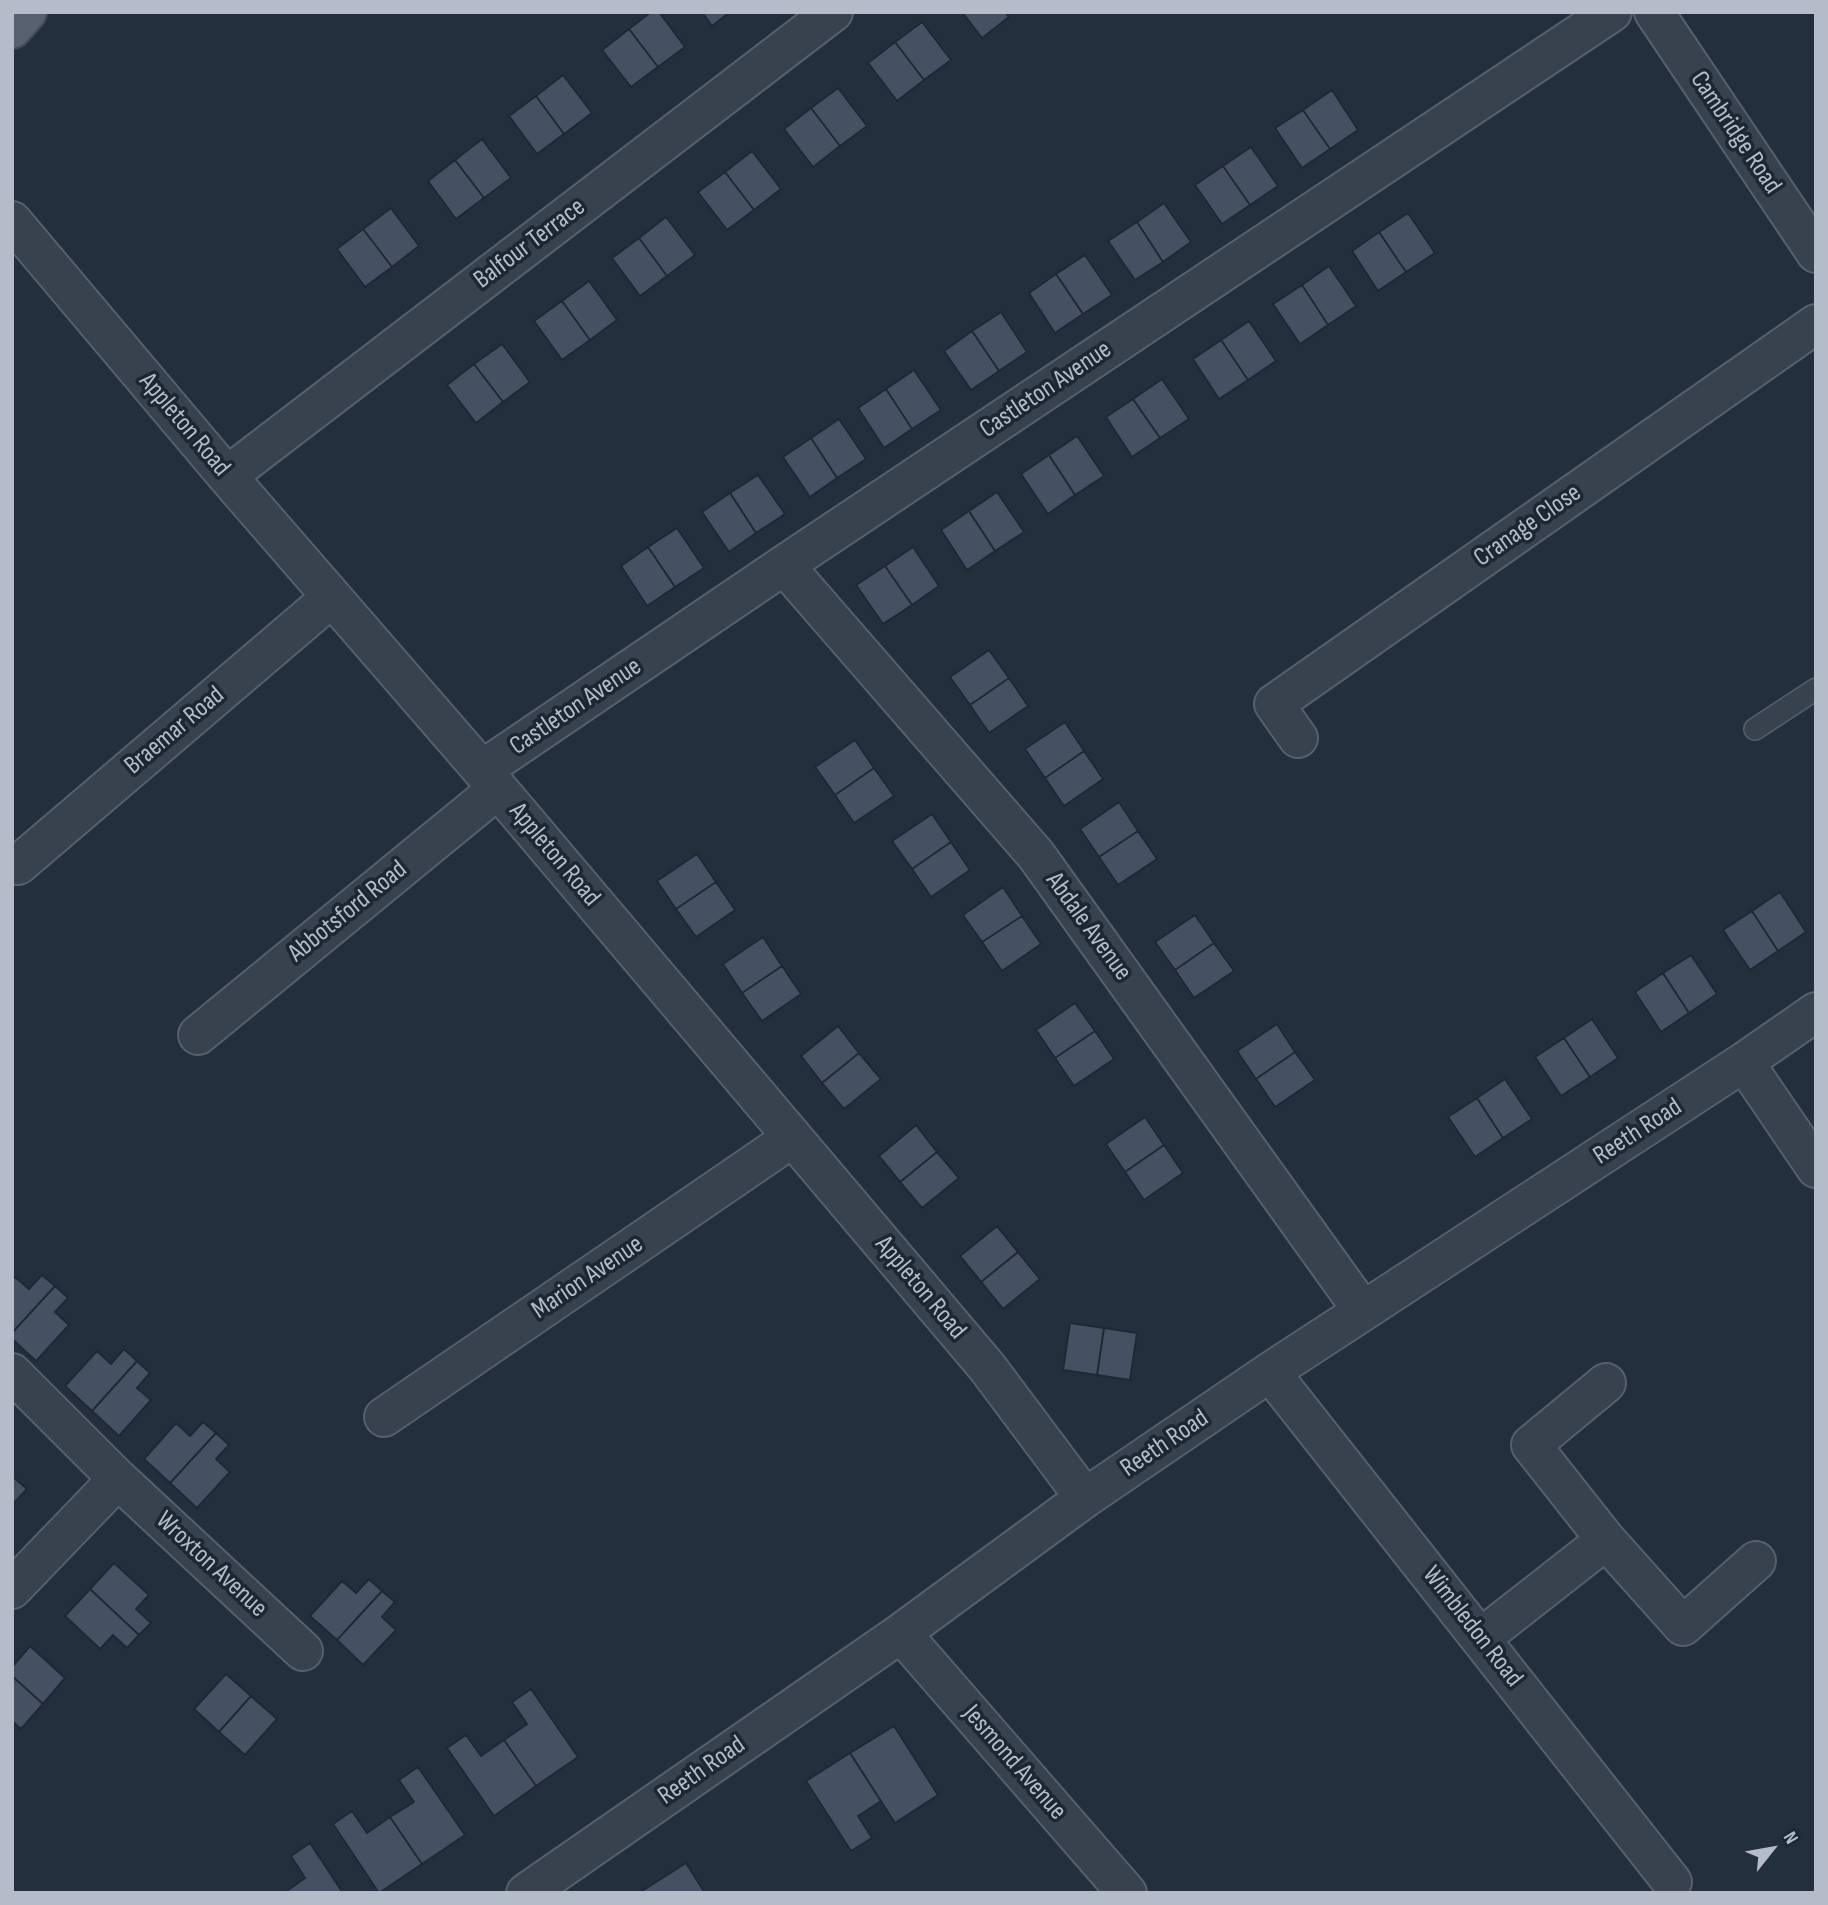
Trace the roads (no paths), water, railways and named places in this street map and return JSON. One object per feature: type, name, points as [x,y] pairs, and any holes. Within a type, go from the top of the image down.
[{"type":"main road","points":[[12,29],[27,12]]},
{"type":"street","name":"Balfour Terrace","points":[[227,476],[833,12]]},
{"type":"street","name":"Castleton Avenue","points":[[490,780],[785,565],[1612,12]]},
{"type":"street","name":"Cambridge Road","points":[[1654,12],[1816,253]]},
{"type":"street","name":"Appleton Road","points":[[12,221],[987,1367],[1085,1498]]},
{"type":"street","name":"Cranage Close","points":[[1298,738],[1274,704],[1816,324]]},
{"type":"street","name":"Abdale Avenue","points":[[785,565],[1036,855],[1363,1311]]},
{"type":"street","name":"Braemar Road","points":[[18,864],[332,597]]},
{"type":"street","name":"Abbotsford Road","points":[[198,1035],[490,780]]},
{"type":"street","name":"Reeth Road","points":[[526,1893],[901,1633],[1085,1498],[1270,1372],[1744,1062],[1816,1012]]},
{"type":"street","points":[[1744,1062],[1816,1168]]},
{"type":"street","name":"Marion Avenue","points":[[384,1417],[792,1138]]},
{"type":"street","name":"Wimbledon Road","points":[[1270,1372],[1672,1882]]},
{"type":"street","name":"Wroxton Avenue","points":[[12,1373],[118,1479],[303,1651]]},
{"type":"street","points":[[1606,1383],[1531,1445],[1606,1539],[1683,1626],[1756,1561]]},
{"type":"street","points":[[12,1589],[118,1479]]},
{"type":"street","points":[[1481,1638],[1606,1539]]},
{"type":"street","name":"Jesmond Avenue","points":[[901,1633],[1127,1893]]},
{"type":"lane","points":[[1755,729],[1816,689]]}]
